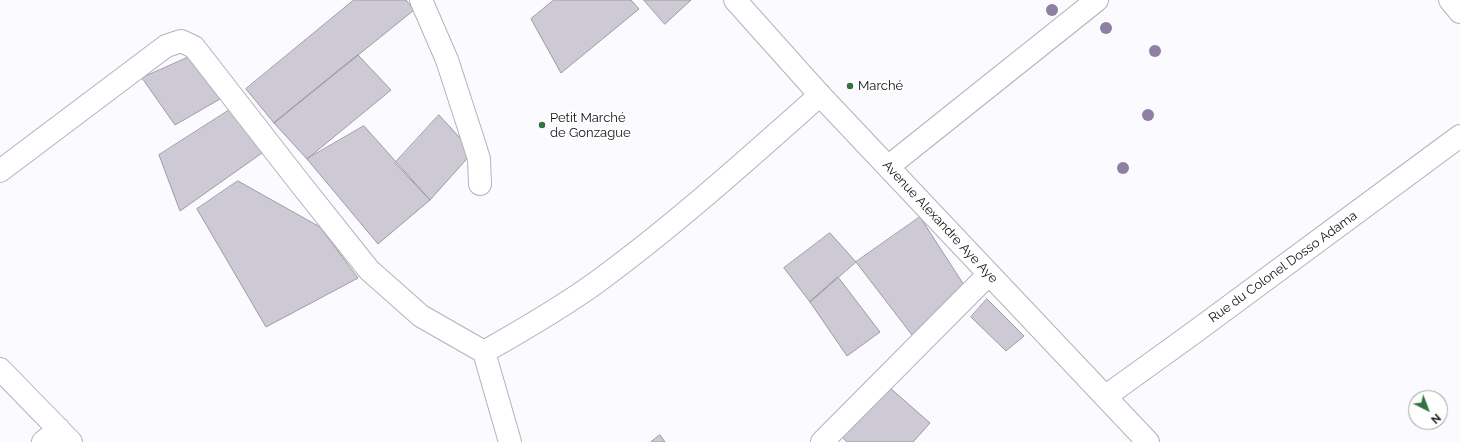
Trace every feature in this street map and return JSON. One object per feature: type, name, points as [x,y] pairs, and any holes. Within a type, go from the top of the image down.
[{"type":"street","points":[[421,0],[447,60],[472,135],[479,158],[480,184]]},
{"type":"street","name":"Avenue Alexandre Aye Aye","points":[[735,0],[820,95],[889,166],[988,274],[1106,396],[1148,442]]},
{"type":"street","points":[[889,166],[1097,0]]},
{"type":"street","points":[[1450,0],[1460,12]]},
{"type":"street","points":[[0,171],[166,46],[181,41],[194,47],[369,270],[421,316],[484,352],[510,442]]},
{"type":"street","points":[[484,352],[545,317],[597,282],[711,193],[820,95]]},
{"type":"street","name":"Rue du Colonel Dosso Adama","points":[[1106,396],[1460,136]]},
{"type":"street","points":[[822,442],[988,274]]},
{"type":"street","points":[[0,369],[58,438]]},
{"type":"building","points":[[354,0],[406,0],[414,10],[274,123],[246,89]]},
{"type":"building","points":[[554,0],[631,0],[639,9],[561,73],[531,19]]},
{"type":"building","points":[[644,0],[691,0],[665,24]]},
{"type":"building","points":[[358,55],[391,90],[307,159],[274,123]]},
{"type":"building","points":[[189,57],[220,99],[175,125],[142,78]]},
{"type":"building","points":[[239,104],[262,153],[180,211],[159,155]]},
{"type":"building","points":[[439,115],[473,152],[430,200],[395,163]]},
{"type":"building","points":[[364,126],[430,200],[378,244],[307,159]]},
{"type":"building","points":[[238,181],[320,227],[358,278],[266,327],[197,209]]},
{"type":"building","points":[[920,217],[964,285],[912,335],[856,262]]},
{"type":"building","points":[[830,233],[856,262],[810,302],[784,268]]},
{"type":"building","points":[[838,277],[880,332],[847,356],[810,302]]},
{"type":"building","points":[[987,299],[1024,336],[1006,351],[971,317]]},
{"type":"building","points":[[889,387],[930,423],[913,442],[847,442],[842,437]]},
{"type":"building","points":[[660,435],[665,442],[651,442]]},
{"type":"place","name":"Marché","points":[[850,86]]},
{"type":"place","name":"Petit Marché de Gonzague","points":[[542,125]]}]
